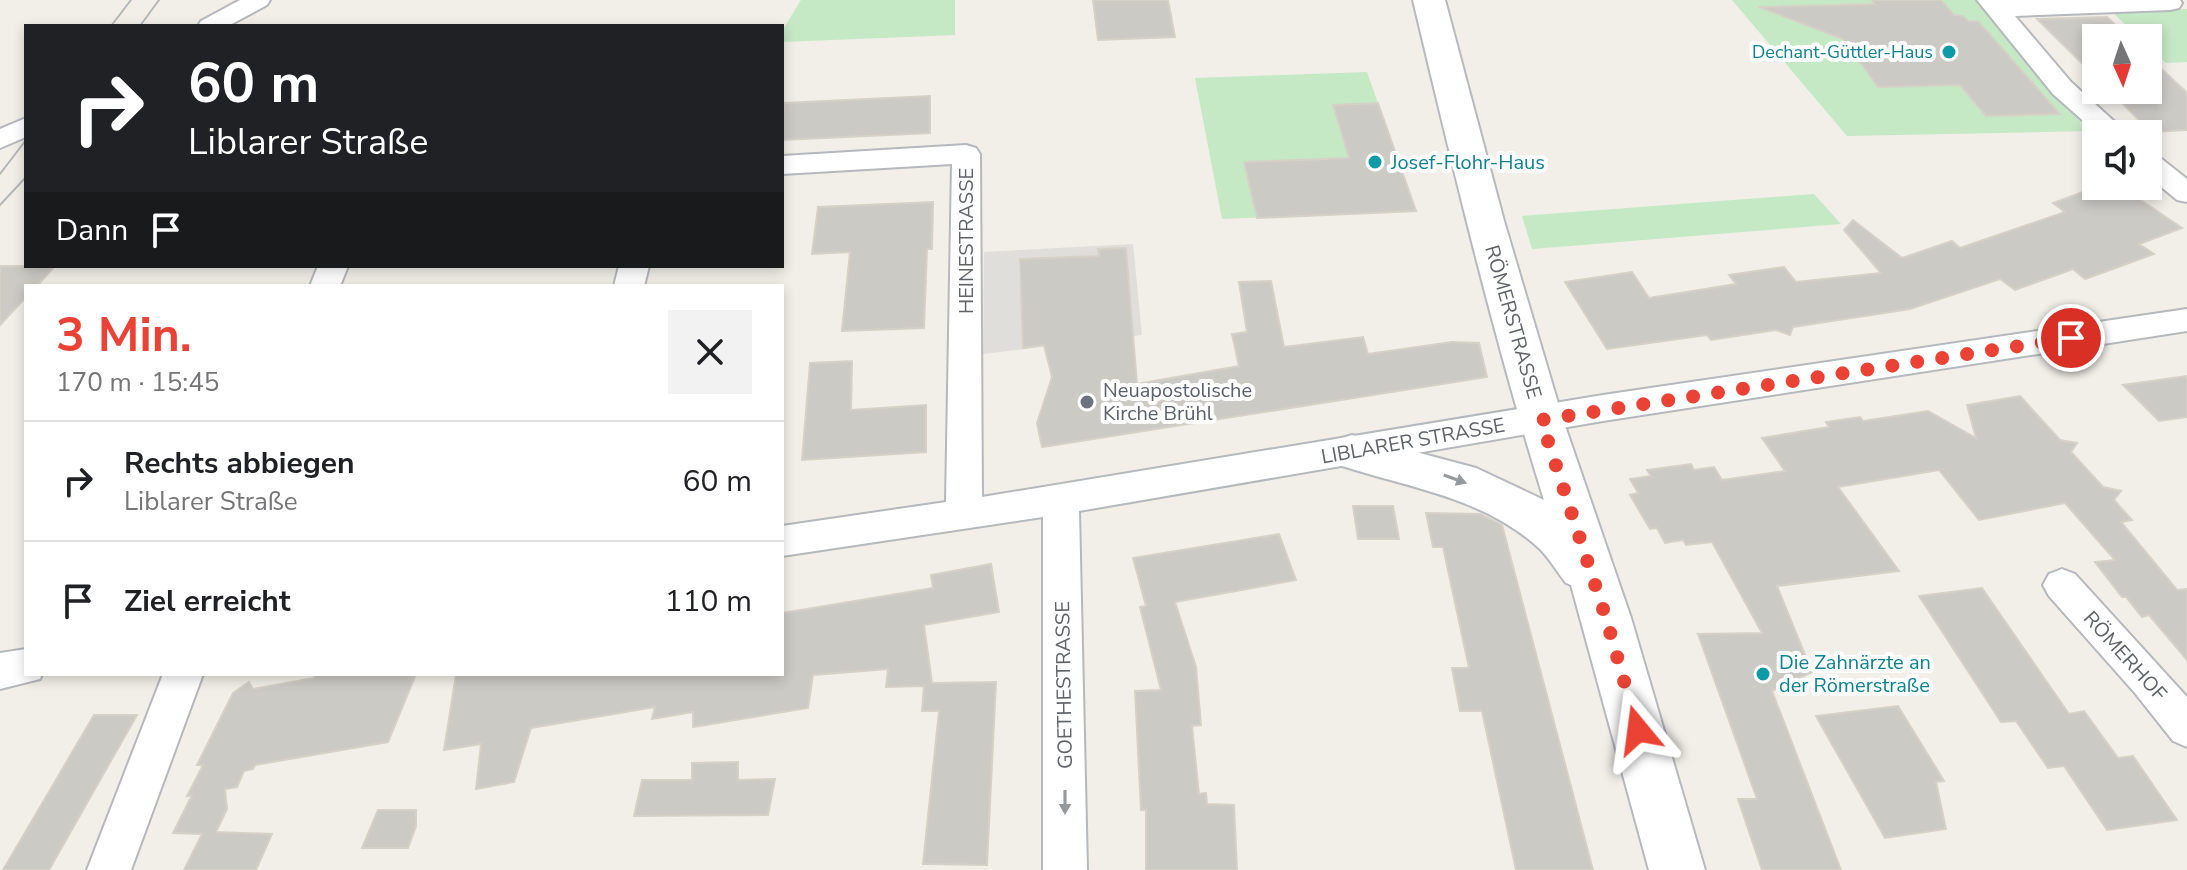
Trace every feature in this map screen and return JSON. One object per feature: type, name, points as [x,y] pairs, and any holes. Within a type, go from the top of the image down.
[{"type":"main road","name":"RÖMERSTRASSE","points":[[1429,0],[1485,221],[1541,420],[1595,586],[1677,870]]},
{"type":"main road","points":[[1352,452],[1422,469],[1499,497],[1557,536],[1595,586]]},
{"type":"street","points":[[214,24],[258,0]]},
{"type":"street","points":[[1993,5],[2170,3]]},
{"type":"street","points":[[1993,5],[2062,88],[2098,120]]},
{"type":"street","points":[[0,140],[24,127]]},
{"type":"street","name":"HEINESTRASSE","points":[[784,165],[966,154],[964,513]]},
{"type":"street","points":[[2162,173],[2187,193]]},
{"type":"street","name":"LIBLARER STRASSE","points":[[784,541],[1061,500],[1541,420],[2187,320]]},
{"type":"street","name":"GOETHESTRASSE","points":[[1061,500],[1065,870]]},
{"type":"street","name":"RÖMERHOF","points":[[2062,585],[2149,680],[2187,728]]},
{"type":"street","points":[[0,671],[24,667]]},
{"type":"street","points":[[109,870],[182,676]]},
{"type":"shaded area","points":[[1133,244],[1142,335],[983,354],[984,252]]},
{"type":"green space","points":[[801,0],[955,0],[955,35],[784,42],[784,28]]},
{"type":"green space","points":[[1732,0],[1980,0],[2082,120],[2082,131],[1847,136]]},
{"type":"green space","points":[[2187,9],[2187,62],[2166,63],[2162,59],[2162,24],[2125,24],[2113,13]]},
{"type":"green space","points":[[1367,72],[1416,211],[1222,219],[1195,78]]},
{"type":"green space","points":[[1814,194],[1841,224],[1532,249],[1522,216]]},
{"type":"building","points":[[1093,0],[1168,0],[1175,37],[1098,40]]},
{"type":"building","name":"Dechant-Güttler-Haus","points":[[1872,0],[1941,0],[1954,15],[1963,16],[1968,21],[1978,21],[2060,114],[1986,116],[1960,85],[1878,87],[1843,39],[1759,7],[1875,4]]},
{"type":"building","points":[[2107,17],[2114,24],[2082,24],[2082,63],[2037,19]]},
{"type":"building","points":[[2162,69],[2187,93],[2187,130],[2162,131],[2162,120],[2139,120],[2123,104],[2162,104]]},
{"type":"building","points":[[930,96],[930,133],[784,140],[784,103]]},
{"type":"building","points":[[1378,103],[1416,211],[1257,218],[1244,162],[1349,158],[1333,105]]},
{"type":"building","points":[[2082,192],[2082,200],[2141,200],[2182,228],[2139,244],[2154,254],[2085,279],[2073,269],[2015,290],[2000,279],[1910,309],[1793,327],[1790,335],[1776,330],[1711,340],[1707,335],[1607,349],[1565,282],[1632,272],[1649,298],[1736,284],[1729,275],[1784,267],[1796,282],[1881,273],[1844,230],[1853,220],[1902,258],[1952,241],[1960,248],[2065,212],[2053,203]]},
{"type":"building","points":[[933,202],[932,249],[927,249],[924,328],[842,331],[850,252],[812,254],[818,207]]},
{"type":"building","points":[[1126,248],[1137,384],[1239,366],[1232,334],[1247,332],[1239,282],[1271,281],[1284,347],[1363,337],[1368,354],[1452,342],[1479,343],[1487,377],[1042,447],[1037,423],[1052,377],[1044,345],[1023,348],[1020,259],[1099,256],[1098,249]]},
{"type":"building","points":[[0,266],[53,268],[39,284],[24,284],[24,299],[0,325]]},
{"type":"building","points":[[852,361],[851,410],[926,405],[926,452],[802,460],[810,363]]},
{"type":"building","points":[[2187,376],[2187,417],[2159,421],[2123,385]]},
{"type":"building","points":[[2020,396],[2060,440],[2077,443],[2071,452],[2103,487],[2121,491],[2114,500],[2132,520],[2121,522],[2177,590],[2187,589],[2187,660],[2149,615],[2142,617],[2126,597],[2122,597],[2095,562],[2115,560],[2065,503],[1979,520],[1939,470],[1838,487],[1899,571],[1777,586],[1812,672],[1772,691],[1841,870],[1762,870],[1738,799],[1757,799],[1698,634],[1762,633],[1712,542],[1686,545],[1683,540],[1665,543],[1657,528],[1650,529],[1630,495],[1638,493],[1630,479],[1651,476],[1647,470],[1691,464],[1694,470],[1714,467],[1722,480],[1785,471],[1762,438],[1829,427],[1826,422],[1860,417],[1863,421],[1928,411],[1976,438],[1967,405]]},
{"type":"building","points":[[1353,506],[1393,506],[1399,539],[1358,539]]},
{"type":"building","points":[[1426,513],[1480,514],[1502,525],[1593,870],[1516,870],[1482,711],[1460,711],[1452,668],[1469,668],[1443,547],[1433,547]]},
{"type":"building","points":[[1279,534],[1296,580],[1175,602],[1196,667],[1201,725],[1192,726],[1199,794],[1206,793],[1207,804],[1234,805],[1237,870],[1146,870],[1146,810],[1141,810],[1135,691],[1161,690],[1140,607],[1146,606],[1133,558]]},
{"type":"building","points":[[991,564],[999,612],[924,625],[932,683],[996,682],[987,865],[923,864],[939,711],[922,711],[924,686],[886,687],[888,669],[813,675],[808,708],[693,727],[693,712],[652,719],[655,707],[531,728],[514,782],[476,789],[481,744],[444,750],[456,676],[784,676],[784,613],[933,588],[931,575]]},
{"type":"building","points":[[1982,588],[2069,714],[2084,711],[2118,758],[2133,756],[2177,820],[2107,830],[2064,766],[2048,768],[2016,721],[2001,722],[1919,596]]},
{"type":"building","points":[[415,676],[388,742],[255,765],[253,769],[244,771],[237,787],[225,789],[227,809],[216,832],[272,834],[256,870],[184,870],[202,834],[173,833],[203,765],[197,765],[233,693],[249,682],[253,689],[314,678]]},
{"type":"building","points":[[1898,706],[1944,781],[1936,782],[1946,829],[1885,838],[1816,716]]},
{"type":"building","points":[[94,715],[137,715],[49,870],[3,870]]},
{"type":"building","points":[[738,762],[738,780],[775,779],[768,815],[634,816],[642,780],[692,780],[692,763]]},
{"type":"building","points":[[378,810],[416,810],[416,826],[408,848],[362,848]]},
{"type":"tram line","points":[[113,24],[131,0]]},
{"type":"tram line","points":[[141,24],[159,0]]},
{"type":"tram line","points":[[0,174],[24,143]]},
{"type":"tram line","points":[[0,205],[24,179]]},
{"type":"place","name":"Dechant-Güttler-Haus","points":[[1949,52]]},
{"type":"place","name":"Josef-Flohr-Haus","points":[[1375,162]]},
{"type":"place","name":"Neuapostolische Kirche Brühl","points":[[1087,402]]},
{"type":"place","name":"Die Zahnärzte an der Römerstraße","points":[[1763,674]]},
{"type":"route","points":[[1638,730],[1606,618],[1541,420],[2071,338]]}]
